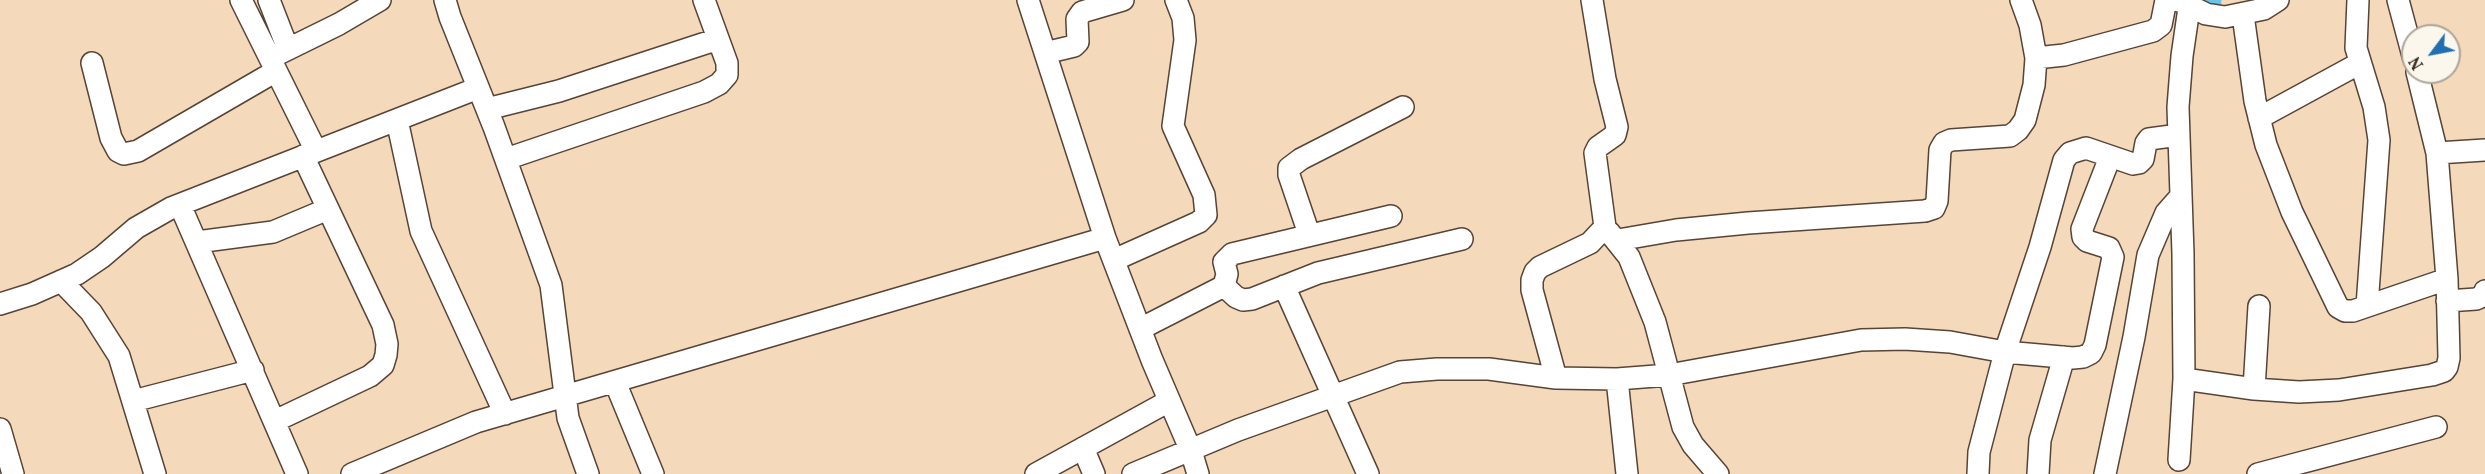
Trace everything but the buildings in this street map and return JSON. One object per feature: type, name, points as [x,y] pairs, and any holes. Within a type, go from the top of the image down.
[{"type":"street","points":[[241,0],[278,59]]},
{"type":"street","points":[[269,0],[278,59],[328,209],[383,325],[387,344],[383,365],[370,376],[275,421]]},
{"type":"street","points":[[92,63],[111,138],[118,151],[124,154],[138,151],[278,59],[380,0]]},
{"type":"street","points":[[445,0],[551,285],[568,418],[588,474]]},
{"type":"street","points":[[506,159],[704,92],[719,84],[727,75],[727,63],[704,0]]},
{"type":"street","points":[[1028,0],[1105,238],[1191,451],[1198,474]]},
{"type":"street","points":[[1045,53],[1074,46],[1078,42],[1078,15],[1123,0]]},
{"type":"street","points":[[1114,260],[1199,222],[1206,215],[1204,195],[1173,126],[1185,40],[1183,18],[1176,0]]},
{"type":"street","points":[[1592,0],[1605,79],[1617,127],[1615,135],[1598,147],[1595,153],[1611,234],[1629,257],[1655,322],[1683,427],[1693,445],[1718,474]]},
{"type":"street","points":[[1556,378],[1532,290],[1534,272],[1590,243],[1611,234],[1925,211],[1934,208],[1937,201],[1940,150],[1944,143],[1950,140],[2010,136],[2025,120],[2034,85],[2036,58],[2030,25],[2021,0]]},
{"type":"street","points":[[2036,58],[2064,55],[2153,31],[2161,25],[2166,0]]},
{"type":"street","points":[[2179,460],[2184,379],[2179,135],[2183,4],[2206,14],[2225,17],[2264,9],[2278,0]]},
{"type":"street","points":[[2358,0],[2356,48],[2374,107],[2379,140],[2367,306]]},
{"type":"street","points":[[2398,0],[2404,24]]},
{"type":"street","points":[[2243,15],[2259,118],[2279,182],[2338,307],[2344,311],[2367,306],[2447,279]]},
{"type":"street","points":[[487,109],[559,91],[718,39]]},
{"type":"street","points":[[2259,118],[2360,63]]},
{"type":"street","points":[[2184,379],[2254,389],[2299,392],[2339,390],[2444,371],[2449,358],[2447,279],[2437,153],[2420,84]]},
{"type":"street","points":[[1,299],[60,281],[90,265],[136,228],[180,205],[478,87]]},
{"type":"street","points":[[1309,234],[1289,175],[1289,168],[1301,159],[1403,107]]},
{"type":"street","points":[[397,120],[422,231],[505,414]]},
{"type":"street","points":[[1978,474],[1982,443],[2005,352],[2040,247],[2064,160],[2070,153],[2086,148],[2133,164],[2139,163],[2143,159],[2149,139],[2179,135]]},
{"type":"street","points":[[2437,153],[2485,150]]},
{"type":"street","points":[[1133,474],[1238,430],[1400,372],[1489,369],[1556,378],[1617,379],[1669,375],[1861,340],[1905,339],[1950,342],[2005,352],[2083,357],[2091,352],[2095,345],[2113,257],[2109,248],[2087,241],[2083,237],[2082,229],[2110,157]]},
{"type":"street","points":[[2106,474],[2148,255],[2166,213],[2181,196]]},
{"type":"street","points":[[180,205],[297,474]]},
{"type":"street","points":[[197,242],[273,232],[328,209]]},
{"type":"street","points":[[1140,329],[1224,286],[1227,281],[1224,262],[1232,254],[1391,216]]},
{"type":"street","points":[[352,474],[451,431],[505,414],[1105,238]]},
{"type":"street","points":[[1224,286],[1243,300],[1318,273],[1462,239]]},
{"type":"street","points":[[60,281],[91,312],[119,356],[155,474]]},
{"type":"street","points":[[1284,286],[1368,474]]},
{"type":"street","points":[[2447,301],[2476,299],[2485,291]]},
{"type":"street","points":[[2254,389],[2259,306]]},
{"type":"street","points":[[2038,474],[2040,440],[2064,357]]},
{"type":"street","points":[[133,401],[253,370]]},
{"type":"street","points":[[1617,379],[1627,474]]},
{"type":"street","points":[[615,382],[653,474]]},
{"type":"street","points":[[1036,474],[1169,401]]},
{"type":"street","points":[[2258,474],[2436,428]]},
{"type":"street","points":[[0,429],[13,474]]},
{"type":"street","points":[[1083,448],[1094,474]]}]
